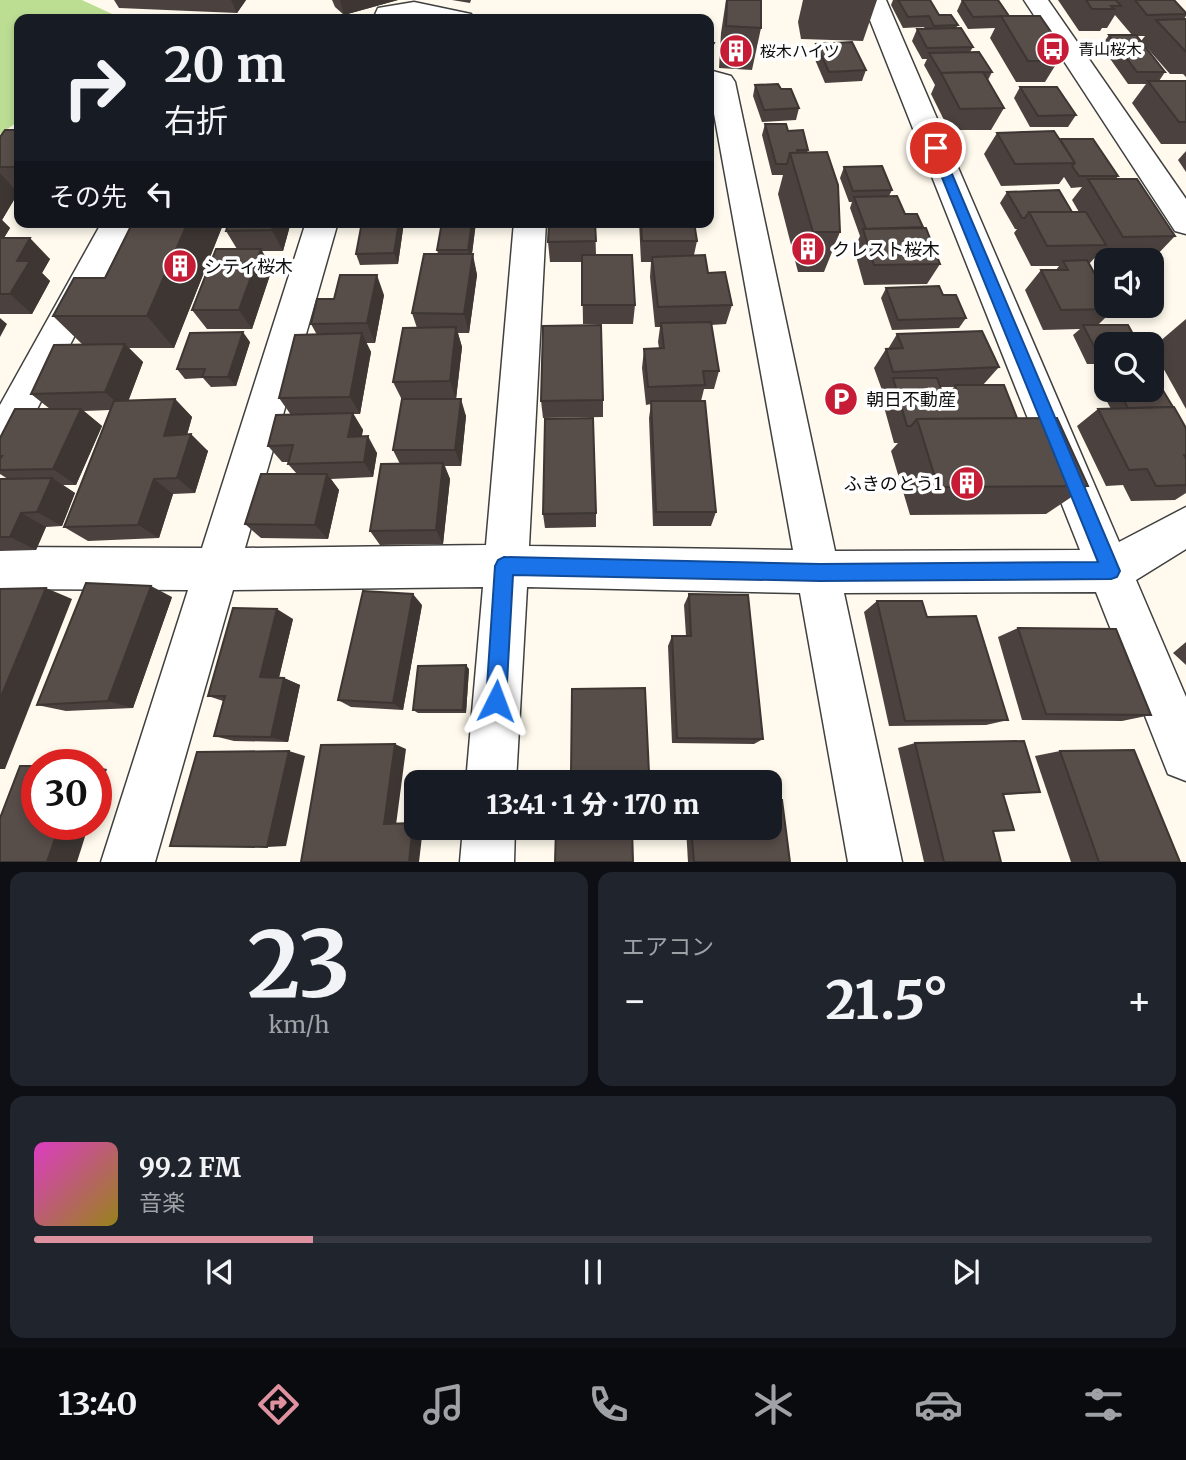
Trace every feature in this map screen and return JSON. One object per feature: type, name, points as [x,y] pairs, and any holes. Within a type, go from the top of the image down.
[{"type":"street","points":[[874,0],[1186,756]]},
{"type":"street","points":[[1035,0],[1186,223]]},
{"type":"street","points":[[393,14],[414,9],[438,14]]},
{"type":"street","points":[[714,80],[722,82],[876,862]]},
{"type":"street","points":[[0,442],[115,228]]},
{"type":"street","points":[[128,862],[320,228]]},
{"type":"street","points":[[492,770],[530,228]]},
{"type":"street","points":[[0,568],[504,566],[820,572],[1111,571],[1186,526]]},
{"type":"street","points":[[487,862],[488,840]]},
{"type":"green space","points":[[0,0],[82,0],[112,14],[14,14],[14,124],[0,134]]},
{"type":"building","points":[[727,0],[761,0],[761,28],[726,26]]},
{"type":"building","points":[[898,0],[930,0],[939,15],[951,15],[958,25],[934,26],[929,16],[908,17]]},
{"type":"building","points":[[962,0],[998,0],[1009,16],[973,17]]},
{"type":"building","points":[[1086,0],[1116,0],[1121,6],[1111,6],[1114,9],[1092,9]]},
{"type":"building","points":[[1135,0],[1174,0],[1186,14],[1147,15]]},
{"type":"building","points":[[1001,16],[1040,16],[1058,42],[1046,42],[1058,61],[1028,61]]},
{"type":"building","points":[[1186,19],[1186,52],[1156,20]]},
{"type":"building","points":[[961,28],[973,47],[927,48],[917,29]]},
{"type":"building","points":[[1109,35],[1136,35],[1165,72],[1137,72]]},
{"type":"building","points":[[852,42],[866,70],[829,72],[816,44]]},
{"type":"building","points":[[979,52],[992,72],[941,73],[929,53]]},
{"type":"building","points":[[983,72],[1004,108],[960,109],[941,73]]},
{"type":"building","points":[[1148,81],[1186,81],[1186,122],[1179,122]]},
{"type":"building","points":[[778,84],[781,89],[791,89],[799,108],[764,110],[755,85]]},
{"type":"building","points":[[1020,87],[1057,87],[1076,115],[1038,116]]},
{"type":"building","points":[[765,124],[786,124],[788,131],[803,130],[808,150],[790,153],[787,164],[776,164]]},
{"type":"building","points":[[5,130],[14,130],[14,167],[0,167],[0,137]]},
{"type":"building","points":[[1054,131],[1075,163],[1015,164],[997,133]]},
{"type":"building","points":[[1060,139],[1093,139],[1118,176],[1079,176],[1072,166],[1075,163]]},
{"type":"building","points":[[827,152],[838,185],[840,232],[813,232],[790,153]]},
{"type":"building","points":[[882,166],[892,190],[853,191],[844,167]]},
{"type":"building","points":[[1088,179],[1137,179],[1175,236],[1123,237]]},
{"type":"building","points":[[1059,190],[1072,212],[1029,212],[1025,218],[1022,218],[1007,192]]},
{"type":"building","points":[[897,196],[905,214],[917,214],[923,227],[866,229],[854,197]]},
{"type":"building","points":[[1029,212],[1086,212],[1106,245],[1047,246]]},
{"type":"building","points":[[130,228],[185,228],[147,316],[53,316],[74,278],[105,278]]},
{"type":"building","points":[[227,228],[272,228],[272,230],[226,231]]},
{"type":"building","points":[[361,228],[398,228],[394,253],[356,254]]},
{"type":"building","points":[[441,228],[471,228],[468,250],[437,250]]},
{"type":"building","points":[[549,228],[595,228],[596,241],[548,242]]},
{"type":"building","points":[[641,228],[695,228],[697,241],[642,241]]},
{"type":"building","points":[[926,228],[940,264],[874,265],[863,229]]},
{"type":"building","points":[[0,238],[30,238],[17,261],[30,261],[10,294],[0,294]]},
{"type":"building","points":[[216,249],[261,249],[239,310],[192,310]]},
{"type":"building","points":[[424,254],[473,254],[464,314],[412,313]]},
{"type":"building","points":[[582,255],[632,255],[635,305],[582,305]]},
{"type":"building","points":[[705,255],[708,273],[725,272],[732,305],[658,307],[652,257]]},
{"type":"building","points":[[1087,260],[1094,273],[1094,309],[1061,310],[1041,270],[1068,270],[1063,261]]},
{"type":"building","points":[[340,275],[377,275],[367,323],[311,324],[317,299],[334,299]]},
{"type":"building","points":[[939,286],[943,295],[956,295],[966,318],[898,320],[886,288]]},
{"type":"building","points":[[711,322],[719,371],[703,371],[705,385],[648,387],[644,349],[664,348],[661,323]]},
{"type":"building","points":[[601,325],[603,400],[541,401],[543,326]]},
{"type":"building","points":[[1083,325],[1128,325],[1132,332],[1094,332],[1094,346]]},
{"type":"building","points":[[456,327],[450,381],[393,382],[403,328]]},
{"type":"building","points":[[982,331],[999,367],[893,372],[886,349],[903,348],[897,334]]},
{"type":"building","points":[[243,332],[228,377],[202,377],[205,369],[177,369],[190,333]]},
{"type":"building","points":[[362,333],[350,397],[279,398],[295,335]]},
{"type":"building","points":[[125,344],[105,392],[31,394],[54,345]]},
{"type":"building","points":[[893,378],[937,378],[943,395],[958,395],[955,385],[1004,385],[1017,418],[917,419],[911,426],[907,426]]},
{"type":"building","points":[[1164,392],[1173,407],[1128,408],[1125,402],[1164,402]]},
{"type":"building","points":[[175,399],[164,436],[191,434],[177,478],[154,479],[138,525],[64,527],[114,401]]},
{"type":"building","points":[[402,399],[461,399],[455,450],[393,450]]},
{"type":"building","points":[[651,401],[705,401],[716,512],[656,512]]},
{"type":"building","points":[[1174,407],[1186,428],[1186,485],[1156,486],[1147,469],[1129,470],[1098,409]]},
{"type":"building","points":[[15,409],[81,409],[53,469],[0,470],[0,438]]},
{"type":"building","points":[[353,413],[348,437],[368,436],[364,462],[288,464],[293,445],[268,446],[276,415]]},
{"type":"building","points":[[593,418],[596,513],[543,514],[545,419]]},
{"type":"building","points":[[1057,418],[1088,486],[938,487],[917,419]]},
{"type":"building","points":[[443,463],[436,530],[370,531],[381,464]]},
{"type":"building","points":[[261,474],[327,474],[315,525],[245,524]]},
{"type":"building","points":[[52,478],[37,512],[21,513],[10,537],[0,537],[0,479]]},
{"type":"building","points":[[86,583],[151,586],[108,701],[37,705]]},
{"type":"building","points":[[46,588],[0,699],[0,589]]},
{"type":"building","points":[[363,591],[413,594],[393,703],[338,700]]},
{"type":"building","points":[[689,594],[748,595],[763,739],[677,738],[672,636],[691,636]]},
{"type":"building","points":[[877,601],[922,601],[927,617],[976,616],[1008,720],[905,721]]},
{"type":"building","points":[[233,608],[277,609],[260,677],[284,678],[271,737],[214,736],[225,696],[208,696]]},
{"type":"building","points":[[1018,628],[1116,629],[1151,715],[1046,714]]},
{"type":"building","points":[[466,665],[463,710],[413,710],[418,666]]},
{"type":"building","points":[[645,688],[649,770],[571,770],[572,689]]},
{"type":"building","points":[[1024,741],[1040,792],[1003,794],[1014,830],[993,831],[1001,862],[944,862],[915,743]]},
{"type":"building","points":[[395,744],[384,824],[404,823],[404,840],[411,840],[409,862],[301,862],[321,745]]},
{"type":"building","points":[[1134,750],[1180,862],[1099,862],[1060,751]]},
{"type":"building","points":[[289,751],[267,847],[170,846],[197,752]]},
{"type":"building","points":[[21,766],[21,840],[55,840],[47,862],[0,862],[0,818]]},
{"type":"building","points":[[782,800],[790,862],[694,862],[692,840],[782,840]]},
{"type":"building","points":[[556,840],[632,840],[633,862],[555,862]]},
{"type":"place","name":"青山桜木","points":[[1053,49]]},
{"type":"place","name":"桜木ハイツ","points":[[736,51]]},
{"type":"place","name":"クレスト桜木","points":[[808,249]]},
{"type":"place","name":"シティ桜木","points":[[180,266]]},
{"type":"place","name":"朝日不動産","points":[[841,399]]},
{"type":"place","name":"ふきのとう1","points":[[967,483]]},
{"type":"route","points":[[496,701],[504,566],[820,572],[1111,571],[936,148]]}]
